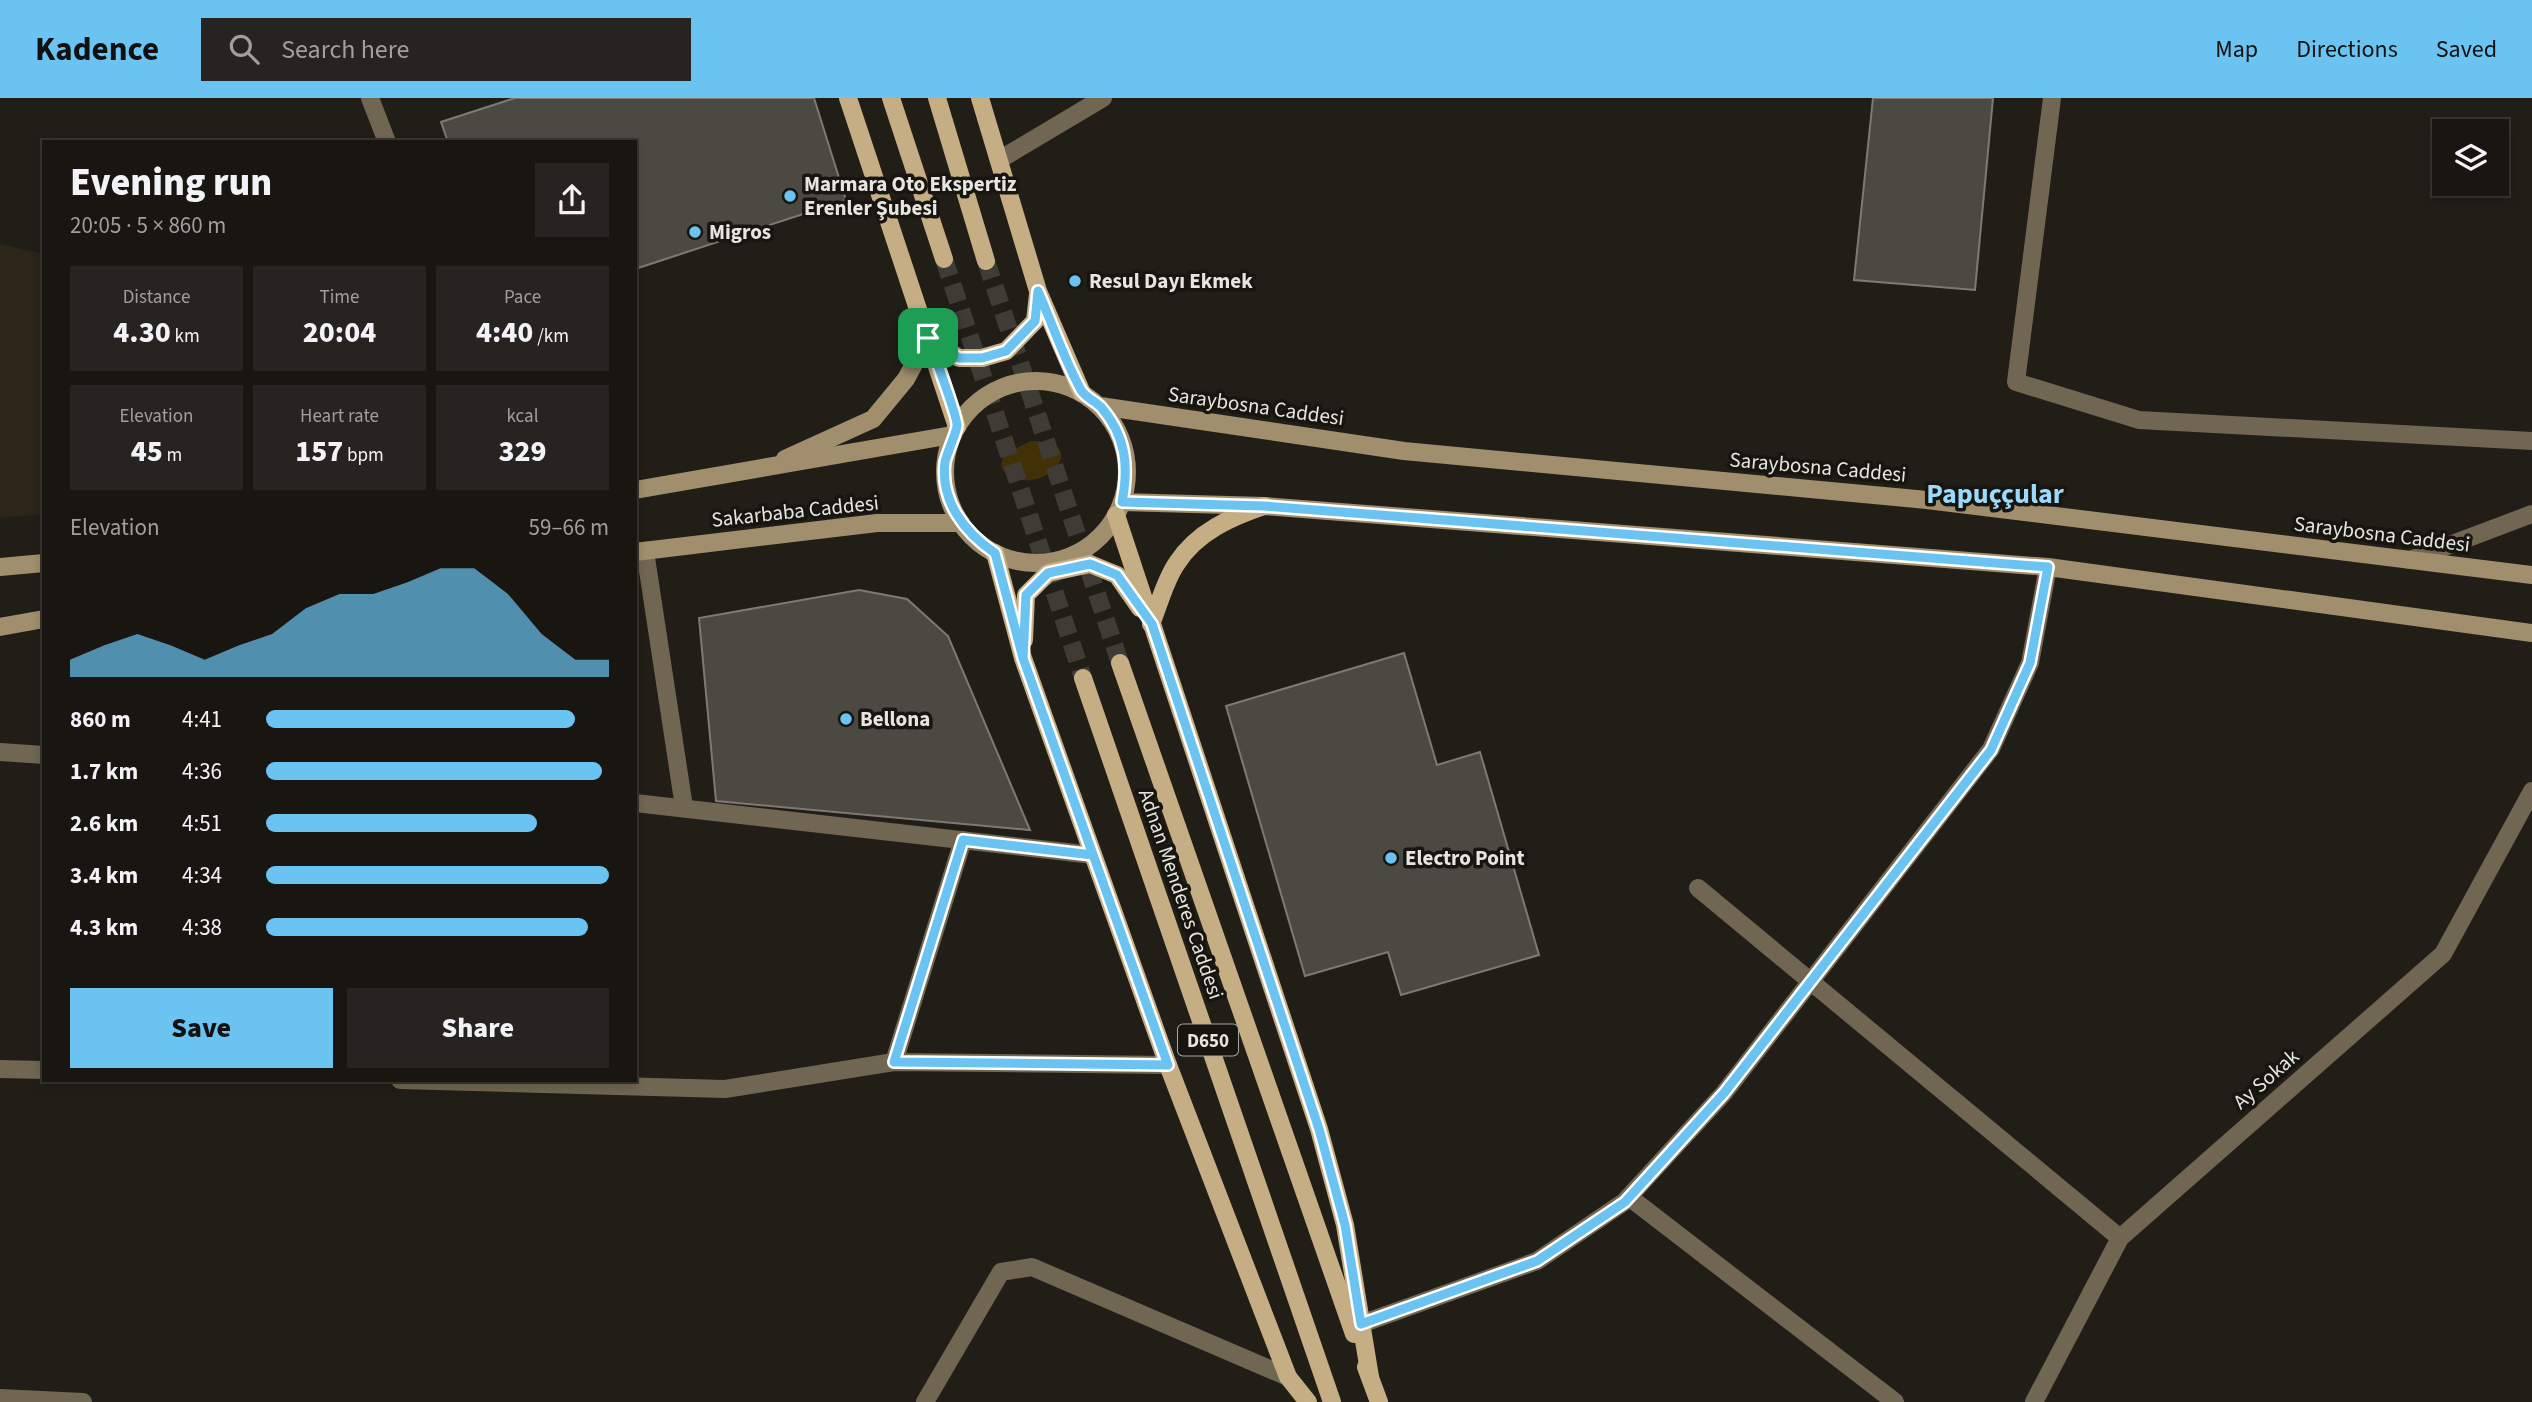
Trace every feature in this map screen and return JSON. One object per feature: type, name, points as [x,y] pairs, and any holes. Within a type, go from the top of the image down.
[{"type":"main road","points":[[848,98],[928,338],[955,431]]},
{"type":"main road","points":[[891,98],[944,259]]},
{"type":"main road","points":[[937,98],[986,261]]},
{"type":"main road","points":[[980,98],[1038,291],[1082,393]]},
{"type":"main road","points":[[928,338],[959,358],[982,358],[1006,351],[1035,321],[1038,291]]},
{"type":"main road","points":[[758,471],[873,419],[906,379],[928,338]]},
{"type":"main road","points":[[1023,381],[1053,382],[1082,393],[1100,406],[1116,426],[1125,451],[1127,477],[1119,508],[1102,534],[1084,549],[1063,558],[1028,562],[995,553],[975,540],[961,523],[947,495],[945,465],[955,431],[969,410],[994,391],[1023,381]]},
{"type":"main road","name":"Saraybosna Caddesi","points":[[1100,406],[1404,452],[1927,500],[2532,575]]},
{"type":"main road","name":"Sakarbaba Caddesi","points":[[637,490],[758,471],[955,431]]},
{"type":"main road","points":[[1119,508],[1264,506],[2048,567],[2532,633]]},
{"type":"main road","points":[[1152,624],[1177,563],[1191,547],[1227,518],[1264,506]]},
{"type":"main road","points":[[1119,508],[1152,624],[1319,1129],[1345,1225],[1370,1377]]},
{"type":"main road","name":"Sakarbaba Caddesi","points":[[640,552],[877,523],[961,523]]},
{"type":"main road","points":[[995,553],[1023,658],[1168,1065],[1288,1377],[1308,1402]]},
{"type":"main road","points":[[0,567],[42,562]]},
{"type":"main road","points":[[1023,658],[1026,595],[1048,573],[1090,564],[1117,575],[1152,624]]},
{"type":"main road","points":[[0,627],[42,619]]},
{"type":"main road","name":"Adnan Menderes Caddesi","points":[[1120,663],[1378,1402]]},
{"type":"main road","name":"Adnan Menderes Caddesi","points":[[1083,678],[1332,1402]]},
{"type":"street","points":[[370,98],[386,140]]},
{"type":"street","points":[[999,160],[1103,98]]},
{"type":"street","points":[[2052,98],[2016,382],[2139,420],[2532,441]]},
{"type":"street","points":[[2410,560],[2532,514]]},
{"type":"street","points":[[640,552],[684,807]]},
{"type":"street","points":[[1361,1324],[1537,1261],[1629,1196],[1724,1093],[1991,750],[2030,663],[2048,567]]},
{"type":"street","points":[[0,751],[42,755]]},
{"type":"street","name":"Ay Sokak","points":[[2034,1402],[2120,1238],[2443,954],[2532,791]]},
{"type":"street","points":[[637,803],[1093,855]]},
{"type":"street","points":[[894,1062],[963,840]]},
{"type":"street","points":[[1698,888],[2120,1238]]},
{"type":"street","points":[[481,1082],[725,1088],[894,1062],[1168,1065]]},
{"type":"street","points":[[0,1069],[42,1070]]},
{"type":"street","points":[[1629,1196],[1895,1402]]},
{"type":"street","points":[[925,1402],[1001,1272],[1032,1268],[1288,1377]]},
{"type":"street","points":[[0,1398],[83,1402]]},
{"type":"shaded area","points":[[0,244],[42,254],[42,514],[0,518]]},
{"type":"shaded area","points":[[1031,441],[1049,443],[1059,449],[1061,457],[1058,466],[1037,479],[1023,480],[1007,476],[1001,466],[1004,454]]},
{"type":"building","points":[[515,98],[814,98],[846,200],[637,268],[637,140],[447,140],[441,122]]},
{"type":"building","points":[[1873,98],[1993,98],[1975,290],[1854,280]]},
{"type":"building","name":"Bellona","points":[[859,590],[907,599],[948,636],[1030,830],[716,801],[699,618]]},
{"type":"building","name":"Electro Point","points":[[1404,653],[1437,765],[1480,752],[1539,955],[1401,995],[1388,952],[1305,976],[1226,706]]},
{"type":"tunnel","points":[[944,259],[1083,678]]},
{"type":"tunnel","points":[[986,261],[1120,663]]},
{"type":"place","name":"Marmara Oto Ekspertiz Erenler Şubesi","points":[[790,196]]},
{"type":"place","name":"Migros","points":[[695,232]]},
{"type":"place","name":"Resul Dayı Ekmek","points":[[1075,281]]},
{"type":"place","name":"Bellona","points":[[846,719]]},
{"type":"place","name":"Electro Point","points":[[1391,858]]},
{"type":"district","name":"Papuççular","points":[[1995,493]]},
{"type":"route","points":[[928,338],[957,427],[952,435],[945,465],[947,495],[961,523],[975,540],[995,553],[1023,658],[1168,1065],[894,1062],[963,840],[1093,855],[1023,658],[1026,595],[1048,573],[1090,564],[1117,575],[1152,624],[1319,1129],[1345,1225],[1361,1324],[1537,1261],[1625,1202],[1724,1093],[1991,750],[2030,663],[2048,567],[1264,506],[1122,502],[1127,477],[1125,451],[1116,426],[1100,406],[1082,393],[1038,291],[1035,321],[1006,351],[982,358],[959,358],[928,338]]}]
